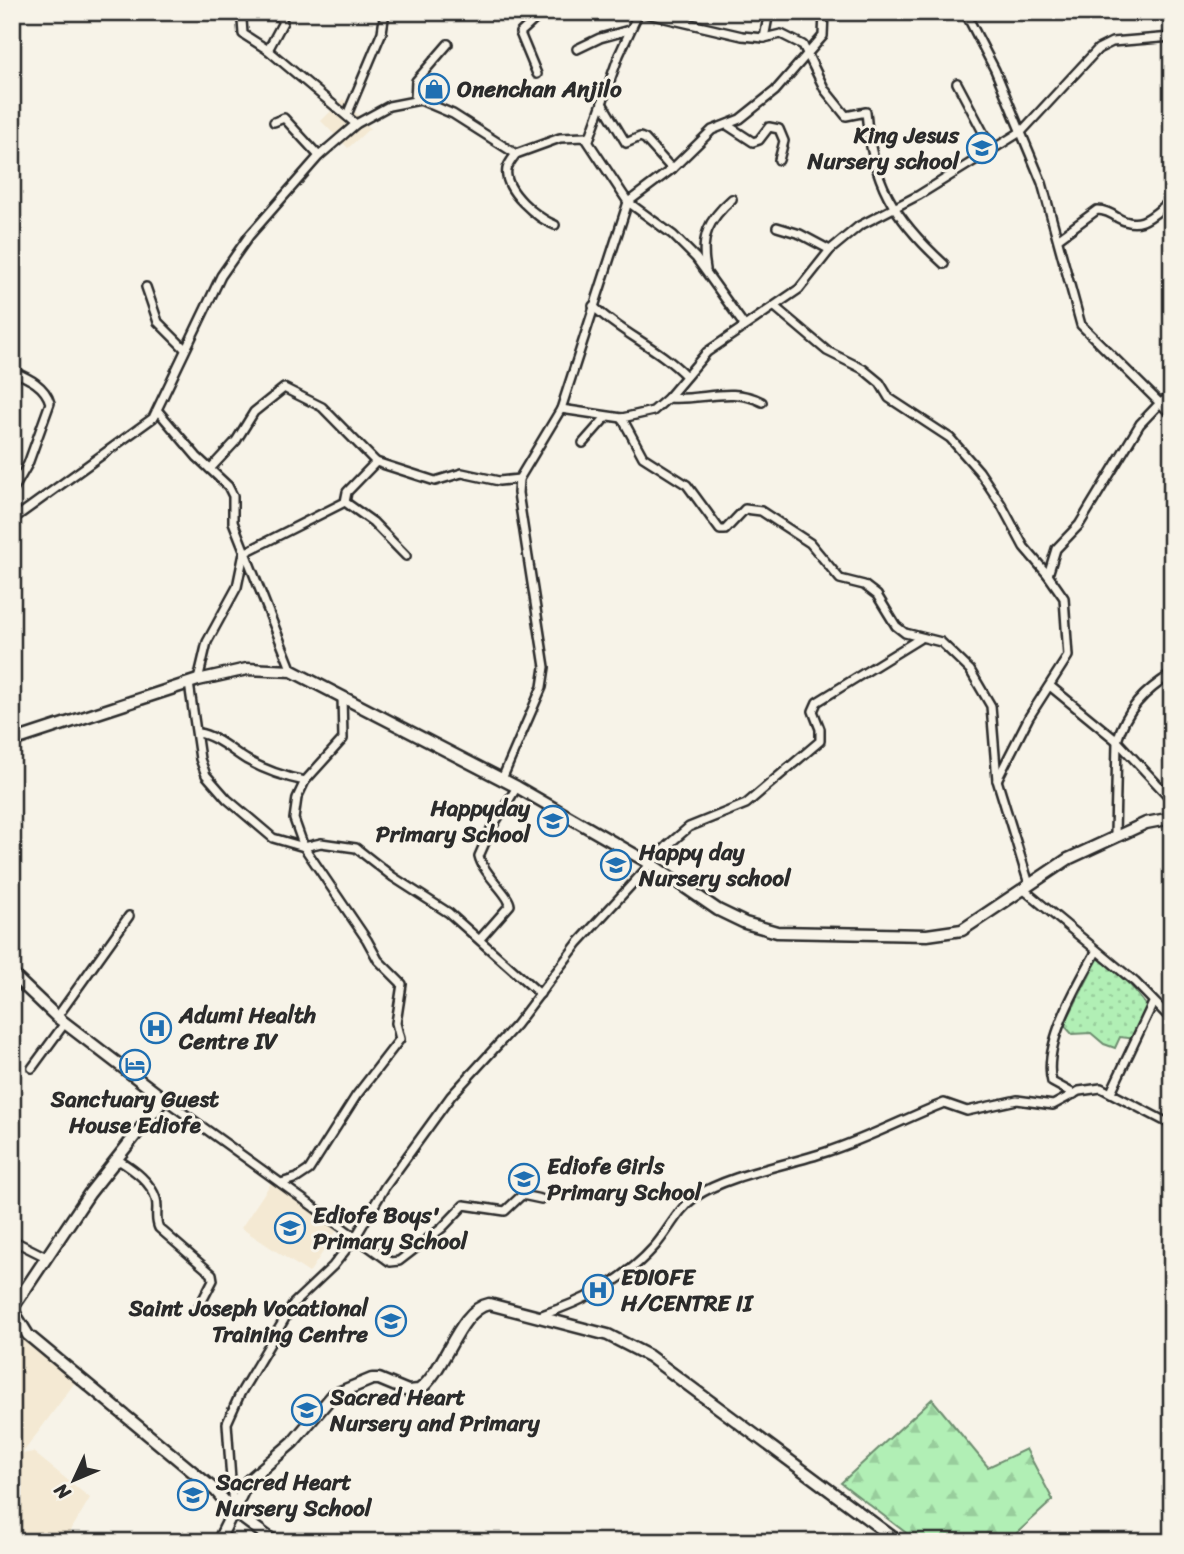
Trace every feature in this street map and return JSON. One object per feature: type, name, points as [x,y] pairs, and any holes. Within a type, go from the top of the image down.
[{"type":"street","points":[[235,12],[242,20],[243,34],[268,50],[356,124]]},
{"type":"street","points":[[268,50],[283,22],[276,12]]},
{"type":"street","points":[[347,116],[379,38],[385,12]]},
{"type":"street","points":[[537,74],[520,33],[543,12]]},
{"type":"street","points":[[589,140],[629,30],[639,12],[664,20],[764,38],[781,34],[794,38],[807,51],[825,90],[846,116],[866,112],[877,167],[893,206],[906,227],[944,264]]},
{"type":"street","points":[[664,20],[669,12]]},
{"type":"street","points":[[764,38],[769,12]]},
{"type":"street","points":[[502,779],[541,687],[545,667],[519,479],[561,409],[628,202],[672,169],[712,130],[727,125],[775,91],[807,51],[823,36],[824,12]]},
{"type":"street","points":[[965,12],[986,50],[1022,131],[1059,238],[1081,325],[1172,415]]},
{"type":"street","points":[[577,49],[600,38],[629,30]]},
{"type":"street","points":[[561,409],[606,417],[645,415],[668,398],[707,352],[775,307],[805,283],[830,250],[859,226],[893,206],[919,195],[1022,131],[1090,56],[1105,45],[1172,37]]},
{"type":"street","points":[[415,100],[415,81],[448,44]]},
{"type":"street","points":[[957,83],[992,149]]},
{"type":"street","points":[[12,520],[148,424],[158,411],[210,294],[248,236],[319,156],[356,124],[389,106],[415,100],[453,114],[516,154]]},
{"type":"street","points":[[602,103],[626,143],[640,137],[645,139],[672,169]]},
{"type":"street","points":[[274,122],[284,118],[319,156]]},
{"type":"street","points":[[727,125],[754,142],[759,140],[769,127],[779,129],[784,141],[779,160]]},
{"type":"street","points":[[555,225],[535,216],[508,178],[507,170],[516,154],[573,135],[589,140],[628,202],[673,235],[706,270],[744,326]]},
{"type":"street","points":[[706,270],[702,249],[706,232],[716,213],[732,199]]},
{"type":"street","points":[[1059,238],[1097,210],[1104,210],[1136,225],[1152,217],[1172,200]]},
{"type":"street","points":[[777,227],[800,234],[830,250]]},
{"type":"street","points":[[146,287],[158,322],[184,348]]},
{"type":"street","points":[[593,306],[617,328],[660,351],[686,376]]},
{"type":"street","points":[[775,307],[827,351],[873,376],[890,398],[956,444],[1001,504],[1024,547],[1064,598],[1069,649],[1064,665],[1029,717],[997,780]]},
{"type":"street","points":[[12,371],[36,383],[47,393],[50,402],[28,464],[12,492]]},
{"type":"street","points":[[210,469],[236,442],[254,412],[284,387],[322,407],[376,462],[435,481],[465,473],[499,481],[519,479]]},
{"type":"street","points":[[668,398],[695,399],[739,393],[762,402]]},
{"type":"street","points":[[1048,575],[1056,549],[1079,525],[1140,424],[1160,403],[1172,396]]},
{"type":"street","points":[[158,411],[228,486],[233,496],[233,522],[292,671]]},
{"type":"street","points":[[583,443],[606,417]]},
{"type":"street","points":[[622,418],[643,457],[687,485],[720,530],[725,530],[745,509],[761,511],[817,549],[839,579],[869,588],[883,603],[896,626],[919,639],[941,642],[965,663],[991,706],[997,780],[1026,887],[1096,952],[1135,982],[1172,1020]]},
{"type":"street","points":[[345,502],[347,492],[376,462]]},
{"type":"street","points":[[244,553],[345,502]]},
{"type":"street","points":[[345,502],[373,522],[405,556]]},
{"type":"street","points":[[244,553],[237,587],[206,642],[193,682],[200,759],[206,775],[227,799],[273,838],[304,847],[321,843],[356,848],[393,877],[449,913],[540,994]]},
{"type":"street","points":[[233,1511],[227,1423],[240,1394],[294,1303],[332,1266],[355,1238],[385,1187],[451,1096],[481,1067],[578,943],[651,864],[689,827],[746,804],[816,746],[821,734],[814,707],[821,699],[919,639]]},
{"type":"street","points":[[12,741],[193,682],[247,669],[292,671],[517,787],[651,864],[718,910],[745,923],[777,932],[943,935],[962,930],[1068,859],[1146,823],[1172,818]]},
{"type":"street","points":[[1115,836],[1117,741],[1131,708],[1172,674]]},
{"type":"street","points":[[1050,686],[1117,741],[1172,800]]},
{"type":"street","points":[[281,1183],[297,1178],[309,1170],[356,1096],[400,1039],[396,1023],[402,984],[371,951],[367,940],[304,847],[294,819],[297,798],[305,781],[341,743],[342,696]]},
{"type":"street","points":[[198,733],[207,734],[248,760],[284,776],[305,781]]},
{"type":"street","points":[[480,939],[510,905],[509,899],[489,878],[478,856],[517,787]]},
{"type":"street","points":[[32,1068],[129,916]]},
{"type":"street","points":[[1074,1094],[1052,1082],[1058,1026],[1096,952]]},
{"type":"street","points":[[12,974],[61,1020],[164,1099],[355,1238],[394,1263],[442,1228],[464,1205],[505,1211],[522,1195],[541,1199]]},
{"type":"street","points":[[1111,1092],[1153,1003]]},
{"type":"street","points":[[538,1316],[596,1295],[644,1257],[685,1205],[712,1188],[825,1152],[944,1103],[967,1111],[1017,1100],[1053,1105],[1074,1094],[1092,1089],[1111,1092],[1172,1125]]},
{"type":"street","points":[[164,1099],[109,1167],[12,1309],[28,1335],[216,1492],[233,1511],[275,1542]]},
{"type":"street","points":[[109,1167],[120,1161],[148,1184],[156,1200],[159,1228],[212,1274],[213,1280],[199,1307]]},
{"type":"street","points":[[12,1240],[46,1258]]},
{"type":"street","points":[[218,1542],[248,1481],[293,1442],[334,1395],[379,1379],[408,1391],[419,1390],[429,1382],[478,1306],[489,1304],[608,1335],[649,1356],[899,1542]]},
{"type":"shaded area","points":[[343,99],[370,128],[348,148],[321,121]]},
{"type":"shaded area","name":"Ediofe Boys' Primary School","points":[[271,1183],[338,1229],[309,1273],[241,1228]]},
{"type":"shaded area","points":[[12,1327],[76,1381],[22,1454],[33,1452],[90,1498],[64,1542],[12,1542]]},
{"type":"green space","points":[[1099,957],[1130,985],[1148,1008],[1136,1039],[1120,1037],[1115,1048],[1104,1044],[1091,1033],[1072,1034],[1064,1025]]},
{"type":"green space","points":[[932,1399],[988,1467],[1026,1449],[1053,1500],[1007,1542],[918,1542],[841,1483]]},
{"type":"place","name":"Onenchan Anjilo","points":[[434,89]]},
{"type":"place","name":"King Jesus Nursery school","points":[[982,148]]},
{"type":"place","name":"Happyday Primary School","points":[[553,821]]},
{"type":"place","name":"Happy day Nursery school","points":[[616,865]]},
{"type":"place","name":"Adumi Health Centre IV","points":[[156,1028]]},
{"type":"place","name":"Sanctuary Guest House Ediofe","points":[[135,1065]]},
{"type":"place","name":"Ediofe Girls Primary School","points":[[524,1179]]},
{"type":"place","name":"Ediofe Boys' Primary School","points":[[290,1228]]},
{"type":"place","name":"EDIOFE H/CENTRE II","points":[[598,1290]]},
{"type":"place","name":"Saint Joseph Vocational Training Centre","points":[[391,1321]]},
{"type":"place","name":"Sacred Heart Nursery and Primary","points":[[307,1410]]},
{"type":"place","name":"Sacred Heart Nursery School","points":[[193,1495]]}]
